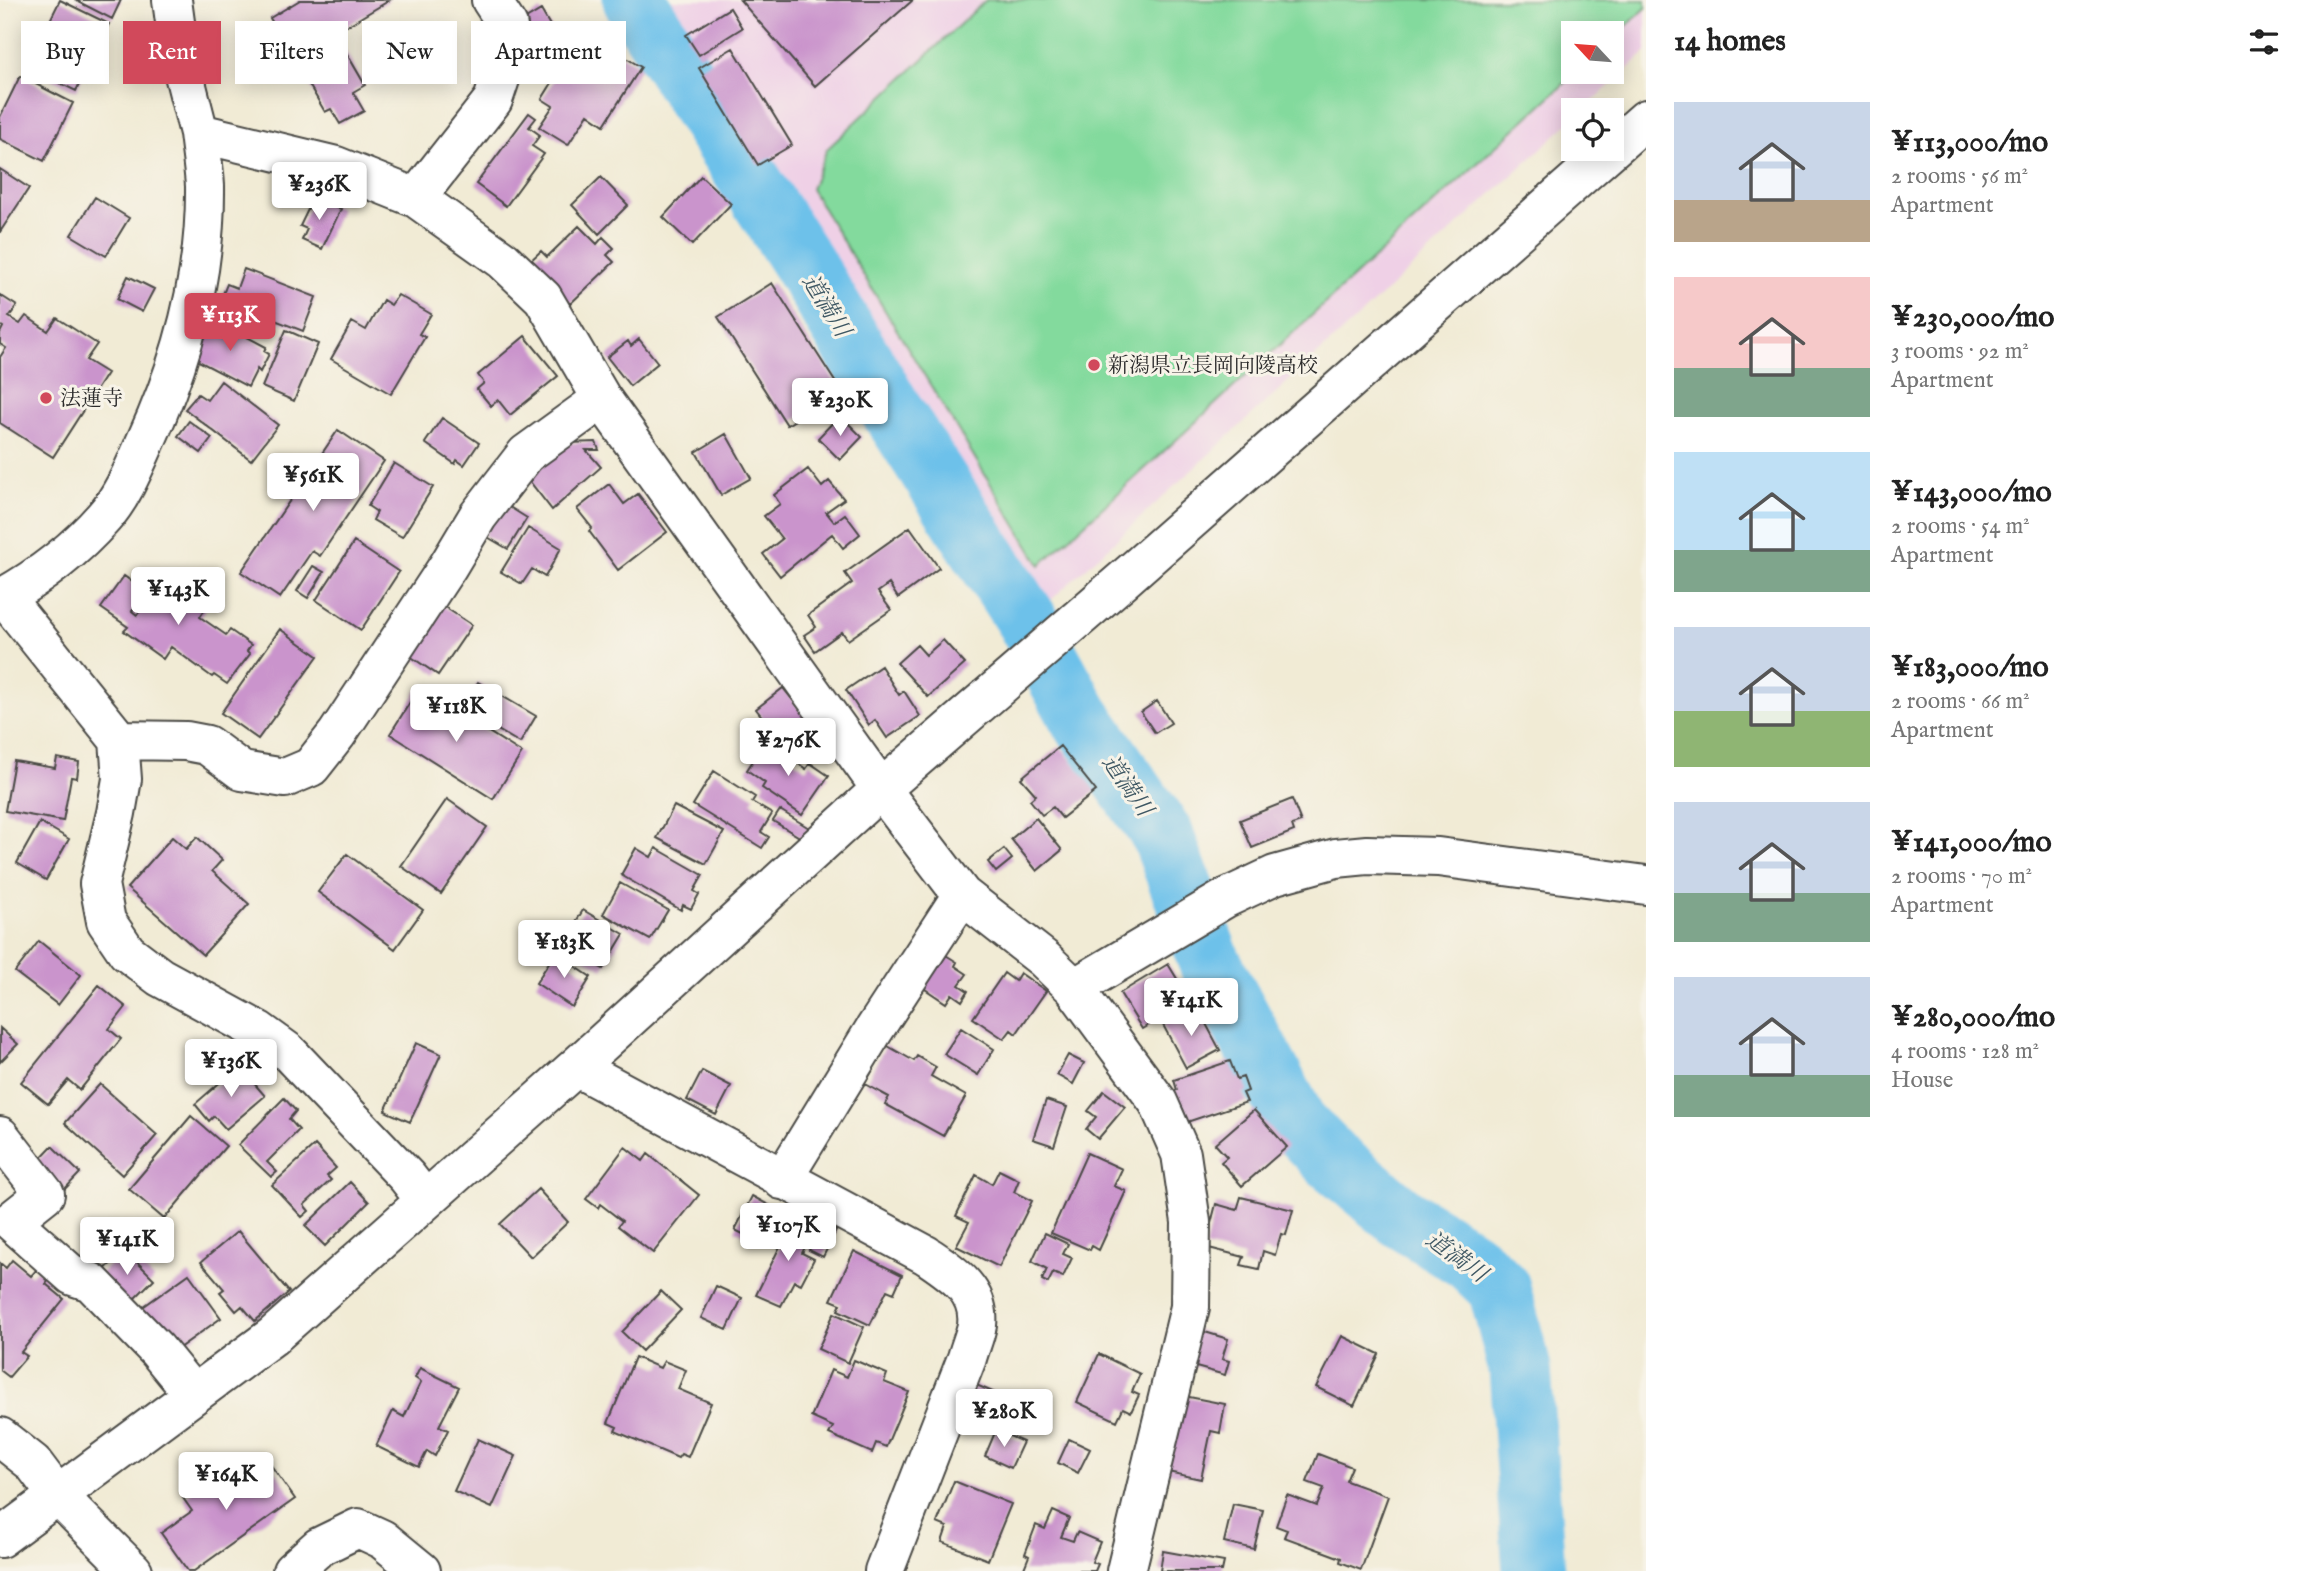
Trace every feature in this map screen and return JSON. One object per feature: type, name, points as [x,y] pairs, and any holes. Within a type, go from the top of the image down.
[{"type":"street","points":[[172,0],[180,59],[199,134],[205,186],[195,294],[159,414],[132,472],[106,516],[40,573],[2,598],[119,740],[122,779],[99,884],[106,921],[127,952],[160,977],[259,1031],[289,1052],[407,1177],[425,1200]]},
{"type":"street","points":[[415,198],[493,100],[505,64],[508,26],[491,0]]},
{"type":"street","points":[[0,1538],[273,1336],[576,1067],[881,789],[1646,119]]},
{"type":"street","points":[[199,134],[336,166],[415,198],[503,260],[543,298],[602,399],[881,789],[962,895],[1044,959],[1074,988],[1158,1102],[1181,1154],[1191,1222],[1190,1307],[1126,1571]]},
{"type":"street","points":[[119,740],[186,741],[207,745],[243,771],[285,778],[311,767],[357,704],[478,516],[526,454],[602,399]]},
{"type":"street","points":[[1074,988],[1226,898],[1275,875],[1336,858],[1367,855],[1438,857],[1646,885]]},
{"type":"street","points":[[782,1180],[874,1030],[962,895]]},
{"type":"street","points":[[576,1067],[926,1255],[957,1276],[972,1296],[977,1323],[967,1358],[884,1571]]},
{"type":"street","points":[[0,1136],[45,1194],[11,1222],[73,1276],[91,1282],[158,1350],[193,1394]]},
{"type":"street","points":[[0,1437],[33,1463],[57,1495],[133,1571]]},
{"type":"street","points":[[292,1571],[319,1548],[358,1528],[382,1539],[421,1571]]},
{"type":"shaded area","name":"新潟県立長岡向陵高校","points":[[650,0],[1646,0],[1646,52],[1624,72],[1624,21],[1561,21],[1561,84],[1611,84],[1596,98],[1561,98],[1561,130],[1038,612]]},
{"type":"green space","name":"新潟県立長岡向陵高校","points":[[986,0],[1646,0],[1646,8],[1624,28],[1624,21],[1561,21],[1561,84],[1564,84],[1040,565],[811,189],[827,149]]},
{"type":"building","points":[[60,0],[103,21],[50,21]]},
{"type":"building","points":[[75,0],[121,0],[112,19]]},
{"type":"building","points":[[300,0],[390,0],[348,25],[348,21],[272,21],[270,18]]},
{"type":"building","points":[[740,0],[913,0],[815,86]]},
{"type":"building","points":[[730,8],[742,28],[699,55],[686,35]]},
{"type":"building","points":[[541,10],[547,21],[523,21]]},
{"type":"building","points":[[733,48],[792,145],[758,165],[699,68]]},
{"type":"building","points":[[348,56],[365,85],[353,92],[364,111],[340,124],[331,109],[325,112],[309,84],[348,84]]},
{"type":"building","points":[[626,58],[641,67],[604,125],[588,114],[568,145],[539,127],[553,106],[542,99],[551,84],[626,84]]},
{"type":"building","points":[[20,76],[21,84],[36,84],[73,103],[44,161],[0,139],[0,117]]},
{"type":"building","points":[[62,84],[79,84],[76,91]]},
{"type":"building","points":[[529,113],[536,118],[529,127],[540,135],[532,146],[544,154],[506,206],[476,184]]},
{"type":"building","points":[[0,169],[29,188],[0,232]]},
{"type":"building","points":[[701,176],[731,204],[692,245],[663,217]]},
{"type":"building","points":[[601,177],[628,205],[599,234],[572,205]]},
{"type":"building","points":[[95,197],[129,218],[106,256],[71,235]]},
{"type":"building","points":[[314,197],[341,209],[322,249],[302,240],[307,229],[300,226]]},
{"type":"building","points":[[579,226],[597,244],[603,237],[614,248],[607,255],[614,262],[570,304],[529,262],[541,251],[547,257]]},
{"type":"building","points":[[244,269],[316,297],[303,331],[221,299],[227,284],[237,288]]},
{"type":"building","points":[[128,276],[154,289],[142,312],[117,299]]},
{"type":"building","points":[[772,283],[841,391],[787,425],[718,317]]},
{"type":"building","name":"法蓮寺","points":[[0,295],[17,306],[9,317],[20,324],[26,316],[48,331],[57,318],[97,344],[86,360],[107,373],[53,457],[0,423],[0,357],[6,348],[0,344],[3,327],[0,325]]},
{"type":"building","points":[[398,295],[431,314],[419,334],[425,337],[391,394],[331,359],[352,322],[366,330],[383,300],[391,305]]},
{"type":"building","points":[[211,318],[266,347],[264,351],[269,354],[248,387],[191,357]]},
{"type":"building","points":[[286,330],[318,344],[294,401],[262,387]]},
{"type":"building","points":[[525,336],[558,376],[510,415],[498,400],[491,406],[477,389],[484,383],[478,375]]},
{"type":"building","points":[[639,339],[658,363],[630,386],[607,357],[628,341],[631,346]]},
{"type":"building","points":[[221,381],[278,425],[251,460],[185,409],[198,394],[207,400]]},
{"type":"building","points":[[840,415],[862,437],[840,460],[818,438]]},
{"type":"building","points":[[442,418],[479,443],[464,465],[457,460],[455,464],[425,443]]},
{"type":"building","points":[[189,421],[212,438],[201,453],[178,436]]},
{"type":"building","points":[[338,430],[384,461],[320,556],[312,551],[280,598],[241,572]]},
{"type":"building","points":[[726,434],[751,478],[721,495],[696,452]]},
{"type":"building","points":[[596,442],[599,450],[586,450],[601,467],[552,510],[528,479],[568,443]]},
{"type":"building","points":[[394,463],[433,487],[402,537],[373,520],[377,512],[368,506]]},
{"type":"building","points":[[808,469],[822,487],[829,481],[844,499],[826,512],[834,522],[845,514],[860,534],[843,548],[832,534],[780,576],[763,554],[782,539],[764,516],[780,504],[774,495]]},
{"type":"building","points":[[609,484],[624,504],[638,494],[667,532],[618,570],[589,531],[592,528],[577,509]]},
{"type":"building","points":[[503,503],[527,518],[508,549],[484,535]]},
{"type":"building","points":[[910,527],[939,568],[898,598],[889,584],[878,592],[891,610],[848,640],[842,632],[815,651],[804,635],[816,627],[808,615],[852,583],[845,573]]},
{"type":"building","points":[[528,528],[561,548],[545,577],[532,569],[522,584],[501,572]]},
{"type":"building","points":[[354,542],[399,572],[361,630],[316,600]]},
{"type":"building","points":[[313,566],[324,572],[308,598],[297,591]]},
{"type":"building","points":[[168,573],[209,603],[200,617],[226,635],[230,630],[251,645],[247,651],[250,654],[227,684],[214,675],[212,677],[171,647],[163,659],[124,631],[128,627],[101,608],[124,576],[146,592],[132,611],[137,615]]},
{"type":"building","points":[[440,604],[472,625],[438,675],[407,654]]},
{"type":"building","points":[[280,629],[318,656],[258,739],[221,713]]},
{"type":"building","points":[[943,640],[965,664],[928,697],[897,663],[917,645],[926,655]]},
{"type":"building","points":[[881,666],[899,695],[904,691],[920,716],[887,738],[875,720],[869,725],[846,690]]},
{"type":"building","points":[[478,682],[536,716],[520,743],[462,709]]},
{"type":"building","points":[[419,688],[522,753],[493,799],[390,734]]},
{"type":"building","points":[[783,688],[806,717],[785,734],[773,719],[767,723],[756,709]]},
{"type":"building","points":[[1157,701],[1171,723],[1155,733],[1141,712]]},
{"type":"building","points":[[764,744],[777,753],[779,750],[806,769],[810,763],[829,776],[802,815],[762,788],[765,783],[747,770]]},
{"type":"building","points":[[1060,746],[1096,791],[1062,818],[1053,807],[1042,815],[1030,800],[1036,795],[1021,778]]},
{"type":"building","points":[[57,758],[79,762],[77,778],[71,777],[63,821],[5,811],[14,761],[55,768]]},
{"type":"building","points":[[714,771],[755,797],[752,802],[772,814],[761,832],[769,837],[762,848],[693,805]]},
{"type":"building","points":[[447,799],[487,827],[441,894],[401,866]]},
{"type":"building","points":[[1292,799],[1301,822],[1292,825],[1294,831],[1252,848],[1240,820]]},
{"type":"building","points":[[674,806],[724,832],[706,864],[657,838]]},
{"type":"building","points":[[780,810],[809,828],[803,839],[773,821]]},
{"type":"building","points":[[1036,818],[1062,850],[1037,871],[1011,839]]},
{"type":"building","points":[[40,822],[69,839],[46,880],[17,863]]},
{"type":"building","points":[[172,837],[186,849],[197,837],[222,860],[212,871],[249,904],[203,955],[127,888]]},
{"type":"building","points":[[636,848],[651,857],[656,848],[703,875],[694,891],[699,894],[691,909],[683,905],[681,910],[621,875]]},
{"type":"building","points":[[1004,849],[1012,859],[996,872],[988,862]]},
{"type":"building","points":[[347,854],[423,910],[395,949],[318,892]]},
{"type":"building","points":[[620,883],[668,910],[650,940],[603,914]]},
{"type":"building","points":[[583,910],[624,934],[603,969],[562,945]]},
{"type":"building","points":[[39,941],[81,975],[58,1005],[15,972]]},
{"type":"building","points":[[555,953],[591,977],[572,1007],[536,983]]},
{"type":"building","points":[[944,954],[957,962],[955,966],[967,974],[959,985],[968,991],[962,1001],[952,994],[946,1003],[922,987]]},
{"type":"building","points":[[1168,964],[1190,1000],[1142,1029],[1120,993]]},
{"type":"building","points":[[1004,973],[1015,981],[1020,973],[1046,991],[1016,1034],[1011,1030],[1004,1039],[973,1018]]},
{"type":"building","points":[[99,985],[126,1007],[109,1029],[121,1039],[80,1090],[68,1080],[48,1104],[21,1082]]},
{"type":"building","points":[[1197,1007],[1220,1050],[1186,1068],[1163,1025]]},
{"type":"building","points":[[0,1028],[18,1044],[0,1062]]},
{"type":"building","points":[[961,1028],[994,1049],[978,1075],[944,1054]]},
{"type":"building","points":[[416,1043],[441,1054],[410,1122],[385,1111]]},
{"type":"building","points":[[886,1045],[914,1061],[917,1056],[936,1067],[931,1076],[966,1096],[943,1136],[885,1104],[889,1097],[865,1084]]},
{"type":"building","points":[[1068,1055],[1084,1063],[1073,1084],[1057,1075]]},
{"type":"building","points":[[1230,1061],[1237,1079],[1243,1077],[1248,1091],[1243,1093],[1247,1102],[1187,1122],[1183,1109],[1177,1111],[1170,1093],[1177,1090],[1174,1080]]},
{"type":"building","points":[[239,1066],[265,1096],[226,1129],[214,1116],[209,1121],[195,1104]]},
{"type":"building","points":[[702,1071],[731,1086],[716,1115],[687,1100]]},
{"type":"building","points":[[100,1084],[157,1135],[122,1175],[65,1123]]},
{"type":"building","points":[[1104,1091],[1125,1107],[1098,1139],[1086,1129],[1096,1117],[1088,1111]]},
{"type":"building","points":[[284,1098],[296,1111],[289,1119],[299,1130],[267,1162],[277,1172],[271,1177],[238,1145]]},
{"type":"building","points":[[1046,1100],[1067,1107],[1054,1146],[1033,1139]]},
{"type":"building","points":[[1254,1110],[1287,1147],[1242,1186],[1221,1162],[1227,1157],[1215,1144]]},
{"type":"building","points":[[191,1116],[226,1146],[164,1219],[129,1189]]},
{"type":"building","points":[[315,1145],[336,1168],[327,1176],[331,1180],[304,1205],[309,1211],[302,1217],[272,1185]]},
{"type":"building","points":[[52,1146],[80,1173],[61,1193],[33,1166]]},
{"type":"building","points":[[625,1147],[643,1161],[648,1154],[699,1195],[653,1253],[618,1226],[622,1221],[600,1204],[598,1208],[586,1199]]},
{"type":"building","points":[[1087,1153],[1122,1169],[1114,1186],[1126,1191],[1099,1250],[1092,1246],[1090,1250],[1051,1233]]},
{"type":"building","points":[[999,1170],[1019,1180],[1014,1192],[1032,1201],[999,1267],[956,1246],[969,1222],[956,1216],[976,1175],[992,1184]]},
{"type":"building","points":[[350,1182],[369,1202],[325,1246],[305,1226]]},
{"type":"building","points":[[538,1189],[568,1222],[531,1257],[500,1224]]},
{"type":"building","points":[[752,1196],[776,1209],[759,1242],[735,1230]]},
{"type":"building","points":[[1241,1197],[1293,1210],[1286,1235],[1281,1234],[1275,1255],[1263,1251],[1259,1269],[1241,1265],[1244,1257],[1205,1247],[1216,1204],[1237,1210]]},
{"type":"building","points":[[795,1216],[815,1227],[802,1253],[814,1259],[801,1284],[794,1281],[781,1306],[756,1295]]},
{"type":"building","points":[[821,1224],[836,1231],[823,1257],[809,1250]]},
{"type":"building","points":[[238,1231],[289,1292],[255,1321],[242,1306],[236,1311],[220,1292],[224,1289],[201,1262]]},
{"type":"building","points":[[1045,1233],[1068,1244],[1063,1254],[1072,1258],[1063,1277],[1053,1273],[1048,1283],[1042,1280],[1047,1269],[1032,1261]]},
{"type":"building","points":[[125,1250],[154,1279],[129,1304],[100,1274]]},
{"type":"building","points":[[854,1251],[902,1275],[894,1293],[887,1290],[870,1325],[838,1310],[841,1304],[831,1300]]},
{"type":"building","points":[[12,1260],[31,1276],[37,1269],[50,1279],[46,1284],[64,1299],[21,1352],[27,1356],[9,1377],[0,1370],[0,1263],[6,1268]]},
{"type":"building","points":[[189,1274],[221,1318],[172,1353],[140,1309]]},
{"type":"building","points":[[716,1286],[742,1298],[727,1330],[701,1318]]},
{"type":"building","points":[[661,1291],[681,1310],[642,1351],[622,1332]]},
{"type":"building","points":[[834,1313],[864,1327],[848,1363],[818,1349]]},
{"type":"building","points":[[1195,1329],[1228,1339],[1222,1359],[1229,1361],[1225,1375],[1185,1364]]},
{"type":"building","points":[[1342,1336],[1379,1354],[1354,1406],[1316,1387]]},
{"type":"building","points":[[1099,1354],[1140,1374],[1132,1392],[1139,1395],[1131,1412],[1123,1408],[1117,1421],[1077,1402]]},
{"type":"building","points":[[635,1357],[660,1368],[664,1361],[686,1370],[678,1389],[711,1403],[688,1457],[681,1454],[678,1458],[615,1431],[617,1427],[608,1423]]},
{"type":"building","points":[[854,1360],[887,1374],[884,1382],[909,1392],[886,1447],[876,1443],[872,1453],[829,1434],[833,1427],[811,1417],[831,1370],[847,1377]]},
{"type":"building","points":[[420,1368],[459,1387],[439,1426],[448,1430],[435,1456],[427,1451],[419,1467],[376,1446],[393,1411],[404,1417],[421,1382],[415,1378]]},
{"type":"building","points":[[974,1384],[1002,1396],[989,1422],[962,1409]]},
{"type":"building","points":[[1179,1395],[1225,1404],[1220,1433],[1211,1431],[1201,1479],[1163,1471]]},
{"type":"building","points":[[996,1430],[1023,1442],[1011,1468],[985,1456]]},
{"type":"building","points":[[478,1439],[516,1456],[492,1508],[454,1491]]},
{"type":"building","points":[[1069,1439],[1090,1449],[1078,1473],[1058,1463]]},
{"type":"building","points":[[1318,1454],[1352,1467],[1346,1481],[1388,1496],[1361,1570],[1340,1562],[1341,1558],[1284,1537],[1287,1530],[1276,1526],[1287,1495],[1317,1506],[1324,1488],[1307,1482]]},
{"type":"building","points":[[265,1457],[295,1499],[194,1571],[188,1571],[161,1533],[192,1511],[183,1498],[231,1464],[238,1476]]},
{"type":"building","points":[[954,1481],[1011,1504],[988,1560],[942,1542],[947,1527],[937,1523]]},
{"type":"building","points":[[1233,1504],[1263,1510],[1254,1549],[1224,1542]]},
{"type":"building","points":[[1053,1511],[1069,1518],[1061,1537],[1073,1541],[1077,1532],[1100,1542],[1092,1562],[1098,1564],[1095,1571],[1023,1571],[1029,1556],[1025,1554],[1036,1525],[1045,1529]]},
{"type":"building","points":[[1163,1551],[1224,1562],[1222,1571],[1160,1571]]},
{"type":"waterway","name":"道満川","points":[[634,0],[1028,622],[1079,715],[1162,834],[1210,963],[1296,1123],[1331,1159],[1401,1217],[1470,1260],[1499,1288],[1520,1369],[1534,1571]]},
{"type":"place","name":"新潟県立長岡向陵高校","points":[[1094,365]]},
{"type":"place","name":"法蓮寺","points":[[46,398]]}]
